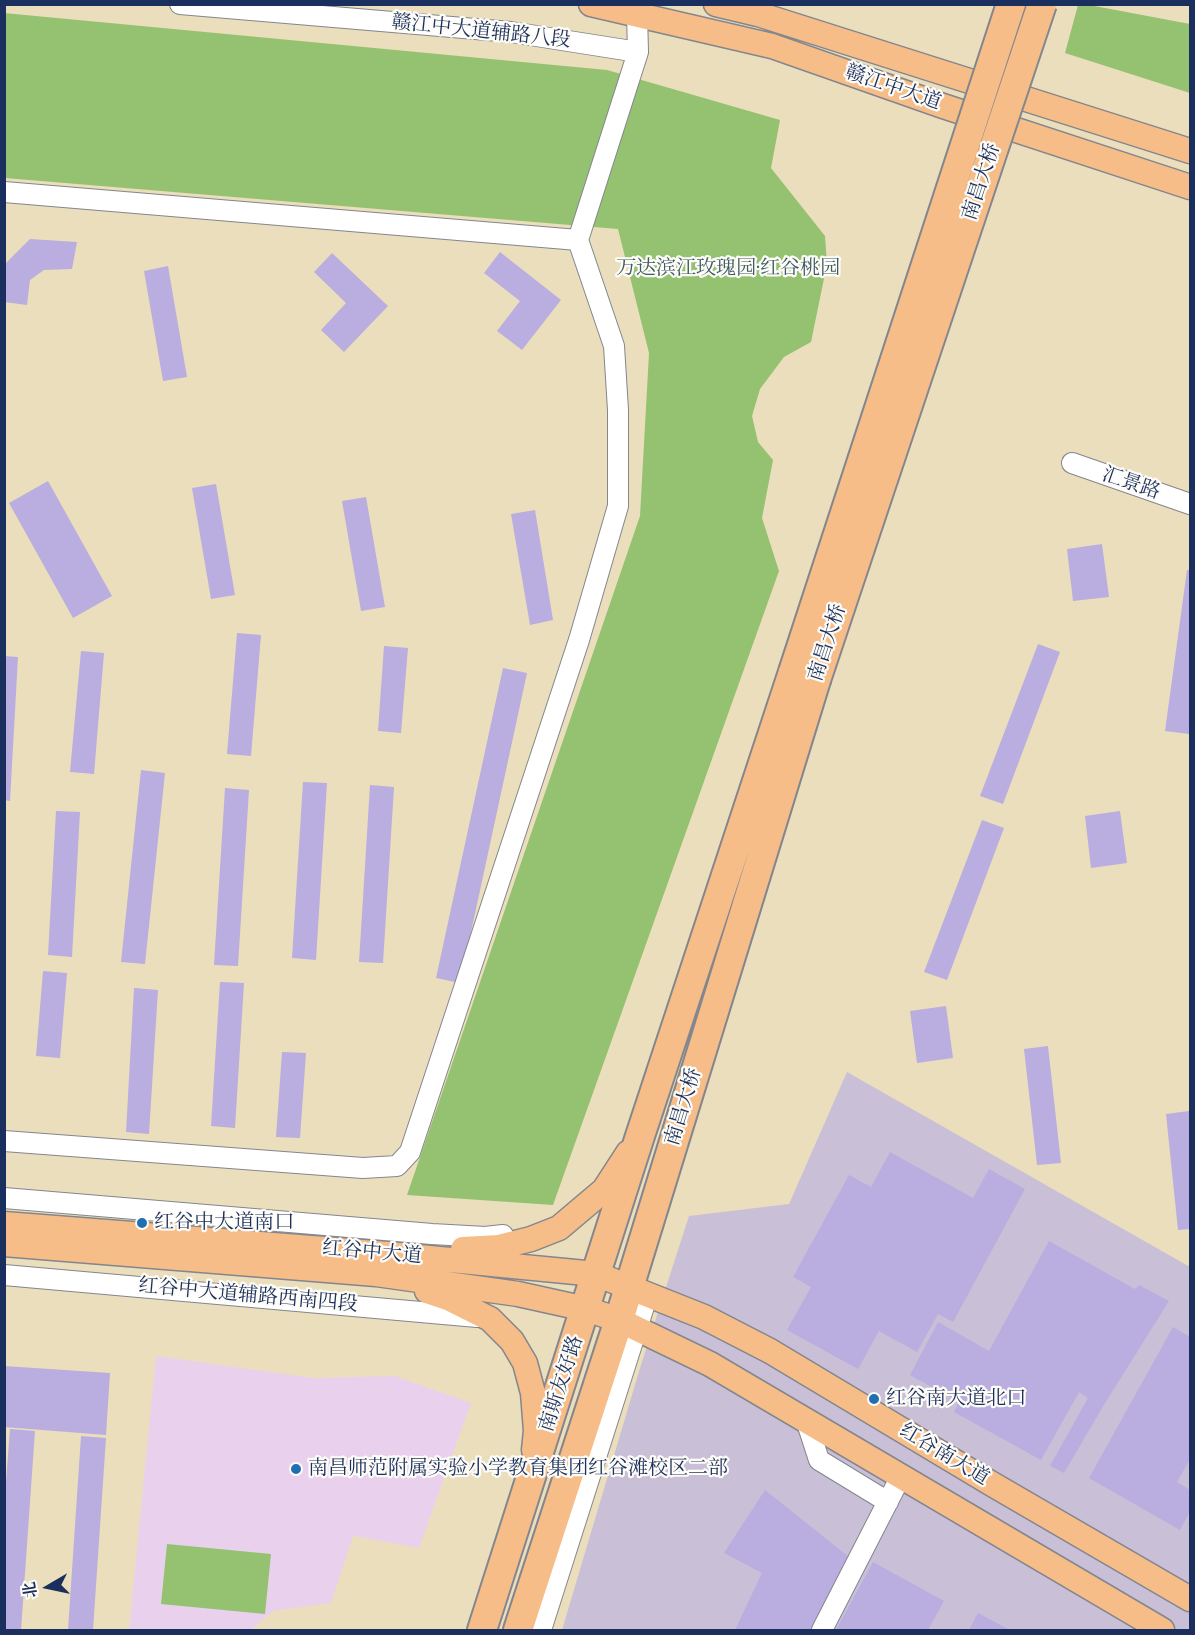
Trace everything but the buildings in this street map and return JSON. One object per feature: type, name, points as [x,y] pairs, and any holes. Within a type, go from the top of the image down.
[{"type":"highway","name":"南昌大桥","points":[[638,1290],[805,676],[1011,4]]},
{"type":"highway","name":"南昌大桥","points":[[596,1274],[640,1136],[1042,4]]},
{"type":"highway","name":"南斯友好路","points":[[482,1630],[596,1274]]},
{"type":"highway","name":"南斯友好路","points":[[518,1630],[638,1290]]},
{"type":"main road","name":"赣江中大道","points":[[591,4],[772,46],[943,106],[1191,187]]},
{"type":"main road","name":"赣江中大道","points":[[716,4],[758,14],[1191,151]]},
{"type":"main road","points":[[382,1264],[499,1247],[531,1239],[559,1228],[604,1191],[640,1136]]},
{"type":"main road","name":"红谷中大道","points":[[4,1224],[382,1264],[586,1310],[628,1323]]},
{"type":"main road","name":"红谷中大道","points":[[4,1244],[596,1274],[638,1290]]},
{"type":"main road","points":[[382,1264],[490,1319],[512,1341],[525,1363],[533,1393],[536,1431],[530,1484]]},
{"type":"main road","name":"红谷南大道","points":[[638,1290],[704,1317],[770,1351],[992,1484],[1191,1599]]},
{"type":"main road","name":"红谷南大道","points":[[628,1323],[710,1364],[1162,1630]]},
{"type":"street","name":"赣江中大道辅路八段","points":[[180,4],[511,32],[638,52]]},
{"type":"street","points":[[4,1141],[363,1168],[397,1166],[410,1152],[579,640],[618,506],[618,410],[614,346],[578,240],[638,52],[637,14]]},
{"type":"street","points":[[4,192],[578,240]]},
{"type":"street","name":"汇景路","points":[[1072,463],[1191,504]]},
{"type":"street","points":[[4,1198],[485,1237],[559,1228]]},
{"type":"street","name":"红谷中大道辅路西南四段","points":[[4,1275],[431,1311],[490,1319]]},
{"type":"street","points":[[542,1630],[628,1323]]},
{"type":"street","points":[[806,1420],[819,1460],[888,1502]]},
{"type":"street","points":[[822,1630],[901,1476]]},
{"type":"shaded area","points":[[847,1072],[1190,1267],[1190,1630],[562,1630],[640,1368],[689,1216],[789,1204]]},
{"type":"shaded area","name":"南昌师范附属实验小学教育集团红谷滩校区二部","points":[[156,1356],[313,1378],[395,1376],[471,1403],[419,1548],[353,1536],[331,1603],[273,1611],[250,1630],[129,1630]]},
{"type":"green space","points":[[1078,5],[1089,5],[1190,24],[1190,93],[1065,53]]},
{"type":"green space","name":"万达滨江玫瑰园·红谷桃园","points":[[4,13],[607,70],[780,120],[771,168],[825,236],[827,264],[811,342],[784,357],[760,389],[752,416],[758,442],[773,460],[762,518],[779,571],[553,1205],[407,1195],[640,516],[649,353],[618,229],[5,178]]},
{"type":"green space","points":[[167,1544],[271,1554],[265,1614],[161,1604]]},
{"type":"place","name":"红谷中大道南口","points":[[142,1223]]},
{"type":"place","name":"红谷南大道北口","points":[[874,1399]]},
{"type":"place","name":"南昌师范附属实验小学教育集团红谷滩校区二部","points":[[296,1469]]}]
